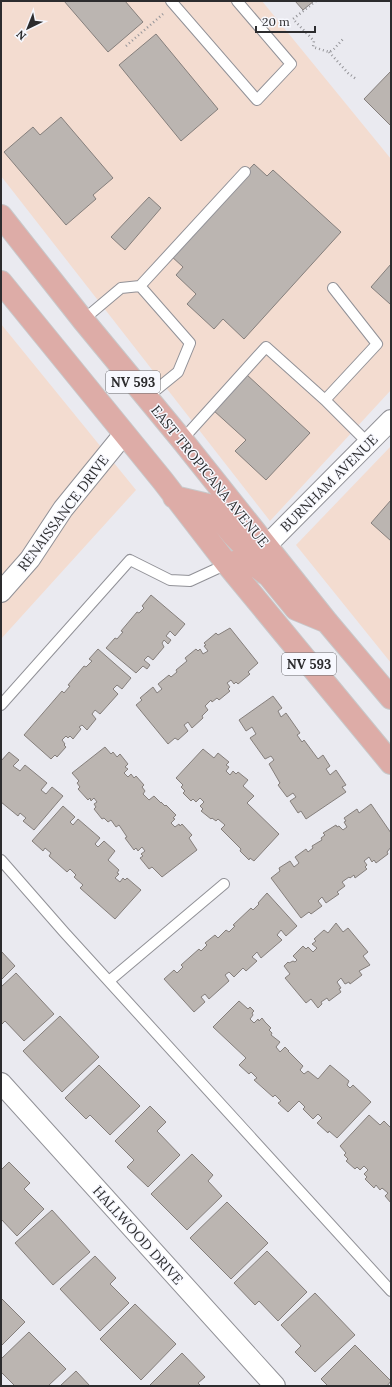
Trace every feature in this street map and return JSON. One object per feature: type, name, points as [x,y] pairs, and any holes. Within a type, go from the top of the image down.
[{"type":"main road","name":"EAST TROPICANA AVENUE","points":[[1,216],[82,320],[182,440],[327,622],[391,698]]},
{"type":"main road","name":"NV 593","points":[[1,282],[227,564],[391,764]]},
{"type":"main road","points":[[174,496],[208,504],[233,535],[246,548],[258,550],[266,546]]},
{"type":"main road","points":[[227,564],[238,560],[253,564],[269,576],[296,609],[327,622]]},
{"type":"street","name":"BURNHAM AVENUE","points":[[266,546],[391,420]]},
{"type":"street","name":"RENAISSANCE DRIVE","points":[[1,592],[30,559],[63,509],[124,434]]},
{"type":"street","name":"HALLWOOD DRIVE","points":[[1,1083],[275,1386]]},
{"type":"lane","points":[[172,3],[257,100],[291,64],[237,1]]},
{"type":"lane","points":[[82,320],[121,288],[140,286],[245,172]]},
{"type":"lane","points":[[140,286],[190,343],[178,372],[146,398]]},
{"type":"lane","points":[[325,400],[377,344],[333,288]]},
{"type":"lane","points":[[182,440],[266,348],[325,400],[368,443]]},
{"type":"lane","points":[[1,704],[130,560],[170,580],[190,581],[227,564]]},
{"type":"lane","points":[[1,860],[391,1291]]},
{"type":"lane","points":[[109,981],[224,884]]},
{"type":"path","points":[[316,1],[294,19],[314,41],[313,47],[329,52],[348,73],[356,78]]},
{"type":"path","points":[[126,46],[172,3]]},
{"type":"path","points":[[329,52],[343,39]]},
{"type":"shaded area","points":[[1,1],[262,1],[391,159],[391,390],[270,521],[1,176]]},
{"type":"shaded area","points":[[1,324],[136,490],[1,639]]},
{"type":"shaded area","points":[[391,446],[391,663],[296,545]]},
{"type":"building","points":[[64,1],[125,1],[143,22],[108,52]]},
{"type":"building","points":[[295,1],[314,1],[303,10]]},
{"type":"building","points":[[156,34],[218,109],[181,141],[119,65]]},
{"type":"building","points":[[391,71],[391,126],[364,99]]},
{"type":"building","points":[[61,117],[113,178],[93,195],[96,199],[66,225],[4,152],[33,127],[40,135]]},
{"type":"building","points":[[254,164],[267,176],[273,170],[341,232],[244,339],[223,319],[214,329],[187,304],[196,294],[176,275],[183,267],[170,255]]},
{"type":"building","points":[[149,197],[161,208],[125,250],[111,237]]},
{"type":"building","points":[[391,264],[391,303],[390,304],[371,287]]},
{"type":"building","points":[[246,374],[310,433],[266,480],[235,451],[246,440],[213,410]]},
{"type":"building","points":[[391,500],[391,541],[371,523]]},
{"type":"building","points":[[151,595],[185,624],[175,636],[170,631],[166,636],[171,640],[168,644],[164,640],[162,643],[164,647],[153,660],[148,656],[144,660],[150,665],[147,669],[143,666],[136,673],[106,648],[115,638],[117,639],[123,632],[121,631],[137,612],[139,613],[144,608],[142,606]]},
{"type":"building","points":[[230,628],[258,663],[248,672],[250,674],[238,684],[236,682],[234,684],[231,680],[227,683],[230,687],[228,689],[230,691],[219,700],[217,698],[212,702],[211,700],[205,706],[208,710],[202,716],[203,718],[192,728],[188,722],[184,725],[188,731],[178,740],[175,738],[168,744],[136,705],[142,700],[140,698],[153,687],[157,693],[162,689],[158,684],[169,675],[171,677],[177,672],[176,670],[187,661],[185,658],[196,649],[198,651],[200,649],[203,654],[208,651],[204,646],[206,645],[204,643],[216,633],[218,635]]},
{"type":"building","points":[[98,649],[131,678],[122,689],[117,685],[113,689],[118,694],[100,714],[95,710],[92,714],[96,719],[87,730],[82,725],[79,727],[81,729],[73,739],[70,736],[68,738],[66,736],[62,740],[66,747],[57,757],[55,755],[51,759],[24,735],[62,691],[64,693],[70,686],[68,685],[84,666],[86,667],[92,661],[89,659]]},
{"type":"building","points":[[273,696],[282,708],[278,711],[281,717],[286,713],[300,733],[297,735],[302,742],[304,740],[318,759],[323,755],[330,766],[326,769],[330,775],[336,770],[346,785],[342,787],[346,792],[306,819],[301,811],[298,813],[290,801],[296,797],[293,793],[287,797],[278,785],[280,783],[269,764],[274,760],[271,756],[265,759],[250,738],[256,734],[252,727],[246,731],[239,720]]},
{"type":"building","points":[[105,747],[111,754],[113,752],[117,757],[120,754],[128,764],[125,767],[128,769],[124,773],[128,777],[131,774],[134,778],[136,776],[144,785],[142,787],[145,791],[143,794],[149,800],[154,796],[176,815],[173,818],[175,819],[171,823],[175,827],[182,824],[192,835],[189,838],[197,850],[162,877],[152,867],[149,869],[140,858],[143,856],[141,854],[145,851],[142,847],[138,851],[136,848],[134,850],[125,838],[127,837],[119,825],[116,827],[111,820],[108,822],[104,818],[102,819],[94,809],[96,807],[94,804],[97,802],[94,798],[91,801],[90,798],[88,800],[78,789],[80,787],[77,783],[79,781],[72,773]]},
{"type":"building","points":[[203,749],[214,758],[218,753],[229,762],[226,765],[229,767],[226,771],[230,775],[233,771],[236,774],[238,772],[248,780],[243,786],[254,796],[247,803],[279,834],[254,861],[250,858],[249,860],[240,851],[241,849],[221,829],[225,825],[218,819],[216,821],[212,818],[211,819],[201,811],[203,809],[200,806],[204,802],[200,798],[196,802],[193,799],[191,801],[183,793],[185,791],[181,787],[183,785],[176,778]]},
{"type":"building","points":[[9,752],[19,760],[13,766],[20,771],[25,765],[47,783],[41,790],[46,794],[52,787],[63,796],[34,830],[23,821],[26,818],[20,813],[18,816],[1,802],[1,761]]},
{"type":"building","points":[[371,804],[391,833],[391,847],[387,852],[388,854],[376,863],[374,860],[372,862],[369,857],[364,861],[367,865],[365,867],[367,869],[355,878],[354,875],[342,882],[345,886],[337,892],[339,894],[326,903],[322,897],[318,901],[322,906],[311,914],[309,912],[301,918],[271,878],[280,871],[279,868],[290,861],[294,867],[299,863],[295,857],[306,849],[308,852],[313,848],[312,846],[322,840],[321,838],[325,835],[323,833],[336,825],[343,830],[347,827],[344,822],[346,821],[344,818],[357,809],[359,813]]},
{"type":"building","points":[[63,806],[75,817],[70,822],[73,825],[78,819],[100,838],[95,844],[98,847],[104,841],[115,851],[108,860],[119,870],[117,873],[119,874],[115,878],[120,882],[123,878],[125,880],[127,878],[141,890],[115,919],[80,888],[83,885],[74,877],[76,875],[70,869],[67,872],[49,856],[51,853],[45,848],[43,851],[32,841]]},
{"type":"building","points":[[267,893],[297,926],[286,936],[281,930],[277,935],[282,940],[261,958],[257,952],[252,957],[257,961],[246,971],[243,968],[234,977],[229,972],[225,975],[229,981],[209,999],[205,994],[201,997],[205,1002],[194,1012],[164,979],[174,970],[177,973],[183,967],[181,965],[199,949],[201,951],[207,945],[205,943],[215,935],[218,938],[226,930],[229,932],[235,926],[233,925],[251,908],[253,910]]},
{"type":"building","points":[[336,923],[343,932],[348,928],[368,952],[363,956],[370,965],[359,971],[362,975],[350,984],[349,982],[345,984],[341,978],[337,982],[341,988],[339,989],[341,992],[329,1001],[327,998],[321,1002],[322,1004],[318,1008],[311,999],[306,1003],[285,978],[290,974],[284,966],[288,962],[295,962],[297,960],[293,956],[303,946],[306,949],[308,947],[313,952],[317,948],[312,944],[316,941],[314,939],[324,930],[328,933]]},
{"type":"building","points":[[1,951],[15,966],[1,980]]},
{"type":"building","points":[[16,973],[54,1014],[24,1041],[5,1021],[1,1025],[1,987]]},
{"type":"building","points":[[239,1001],[248,1009],[250,1007],[254,1011],[250,1019],[254,1023],[258,1019],[259,1021],[262,1018],[271,1028],[269,1030],[272,1033],[271,1035],[280,1042],[276,1047],[280,1052],[285,1047],[303,1066],[300,1070],[304,1074],[308,1071],[318,1079],[330,1065],[349,1081],[347,1085],[350,1088],[353,1085],[371,1102],[337,1138],[329,1131],[328,1133],[317,1123],[322,1118],[318,1114],[313,1119],[303,1109],[305,1107],[299,1101],[288,1112],[278,1103],[281,1101],[275,1095],[273,1097],[254,1080],[257,1078],[251,1072],[249,1074],[239,1065],[246,1058],[213,1027]]},
{"type":"building","points":[[60,1016],[99,1057],[62,1092],[23,1051]]},
{"type":"building","points":[[99,1065],[140,1106],[110,1135],[90,1115],[86,1119],[65,1098]]},
{"type":"building","points":[[150,1106],[166,1122],[157,1131],[180,1155],[148,1187],[127,1167],[134,1160],[115,1141]]},
{"type":"building","points":[[369,1115],[380,1125],[384,1121],[391,1128],[391,1203],[385,1196],[388,1193],[382,1188],[380,1190],[376,1185],[374,1188],[365,1179],[367,1177],[364,1174],[368,1170],[364,1166],[360,1170],[357,1167],[355,1169],[346,1161],[348,1159],[344,1155],[346,1153],[340,1146]]},
{"type":"building","points":[[192,1154],[213,1175],[208,1181],[222,1196],[187,1230],[151,1194]]},
{"type":"building","points":[[9,1162],[30,1183],[24,1189],[44,1209],[17,1236],[1,1219],[1,1170]]},
{"type":"building","points":[[227,1202],[268,1243],[231,1279],[190,1238]]},
{"type":"building","points":[[52,1210],[90,1252],[53,1285],[15,1243]]},
{"type":"building","points":[[267,1251],[307,1292],[278,1321],[259,1301],[255,1305],[234,1283]]},
{"type":"building","points":[[95,1256],[116,1278],[110,1284],[129,1303],[100,1331],[60,1289]]},
{"type":"building","points":[[315,1293],[355,1335],[315,1372],[295,1352],[301,1346],[281,1325]]},
{"type":"building","points":[[1,1298],[25,1322],[1,1346]]},
{"type":"building","points":[[135,1304],[176,1344],[141,1380],[100,1339]]},
{"type":"building","points":[[29,1332],[66,1369],[48,1386],[15,1386],[1,1372],[1,1359]]},
{"type":"building","points":[[355,1345],[391,1381],[387,1386],[328,1386],[321,1379]]},
{"type":"building","points":[[182,1353],[205,1377],[198,1383],[201,1386],[149,1386]]},
{"type":"building","points":[[76,1371],[90,1386],[60,1386]]}]
